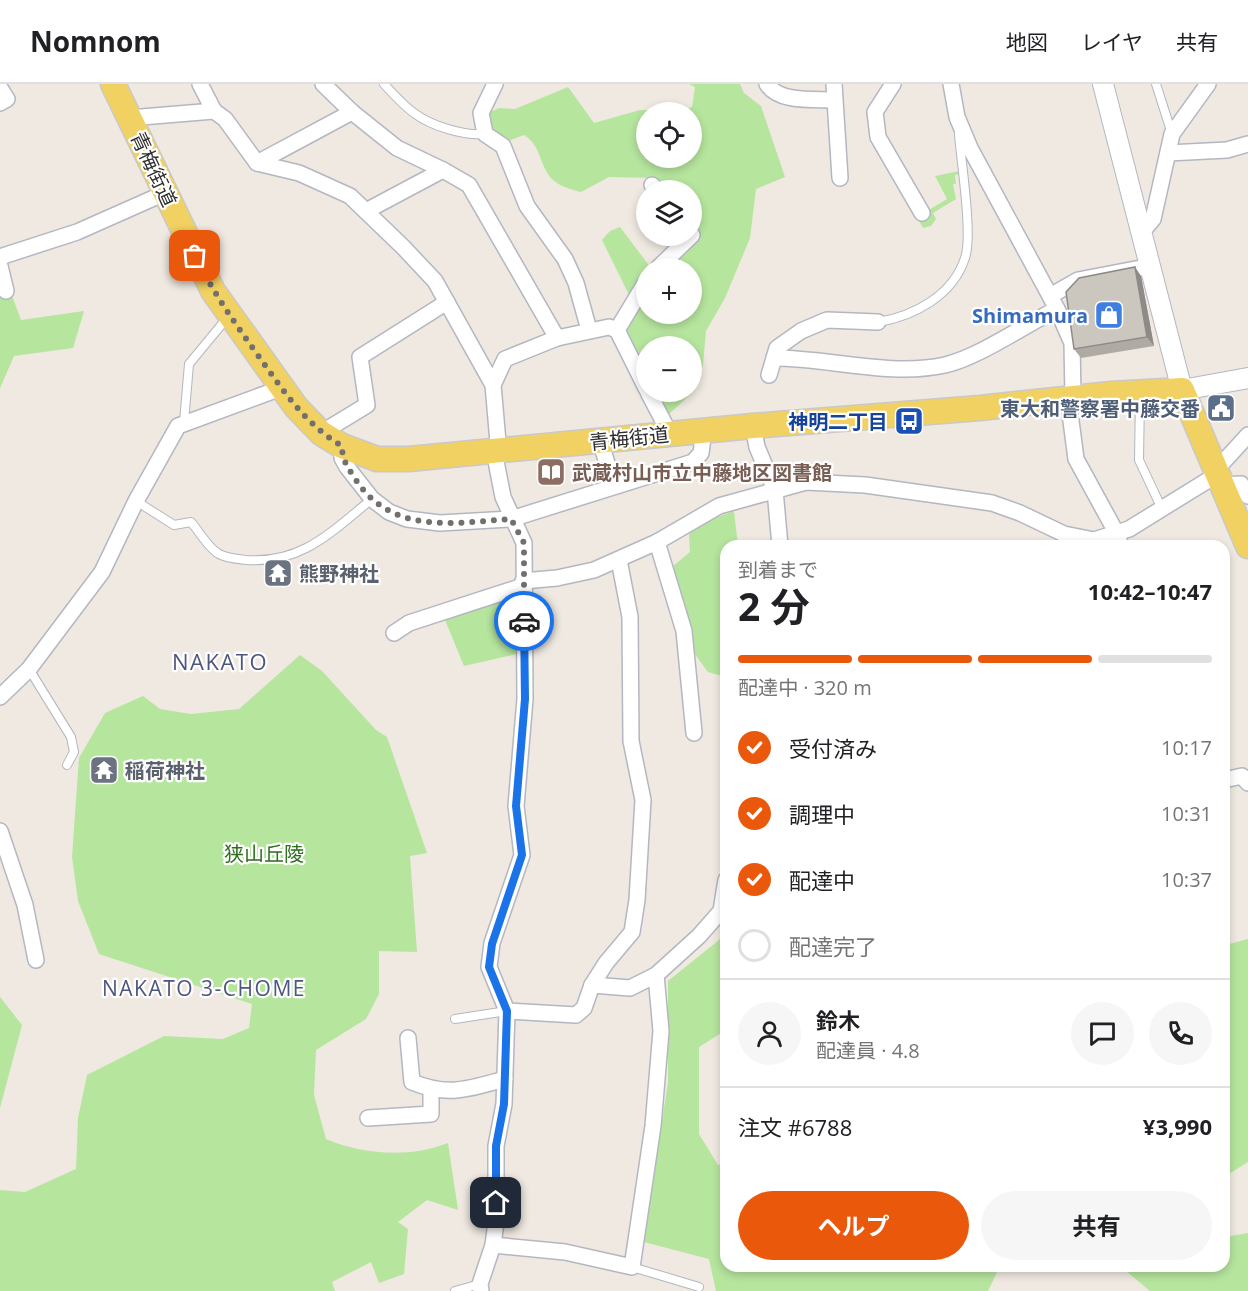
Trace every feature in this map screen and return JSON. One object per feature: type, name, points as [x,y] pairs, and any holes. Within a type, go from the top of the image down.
[{"type":"main road","name":"青梅街道","points":[[113,84],[209,284],[229,316],[281,388],[321,433],[365,456],[389,459],[494,451],[704,430],[1182,390]]},
{"type":"main road","points":[[1182,390],[1248,546]]},
{"type":"street","points":[[200,84],[214,111],[225,119],[257,163],[299,173],[350,196],[366,211],[435,282],[493,385],[498,442],[494,451],[503,497],[511,519],[524,543],[525,699],[516,806],[522,855],[492,944],[489,967],[507,1011],[504,1104],[496,1146],[493,1245],[480,1288]]},
{"type":"street","points":[[323,84],[352,112],[397,148],[443,170],[469,186],[557,338]]},
{"type":"street","points":[[495,84],[482,113],[485,134],[503,146],[528,206],[565,259],[576,283],[589,330]]},
{"type":"street","points":[[767,84],[771,90],[783,97],[834,100]]},
{"type":"street","points":[[834,84],[840,178]]},
{"type":"street","points":[[893,84],[874,112],[878,137],[922,213]]},
{"type":"street","points":[[951,84],[957,117],[970,148],[1053,302],[1072,343],[1070,398],[1076,459],[1119,540]]},
{"type":"street","points":[[1103,84],[1143,231],[1182,390],[1248,378]]},
{"type":"street","points":[[1143,231],[1153,219],[1172,134],[1208,84]]},
{"type":"street","points":[[0,88],[7,99],[0,103]]},
{"type":"street","points":[[129,118],[214,111]]},
{"type":"street","points":[[257,163],[352,112]]},
{"type":"street","points":[[1168,153],[1227,150],[1248,144]]},
{"type":"street","points":[[366,211],[443,170]]},
{"type":"street","points":[[0,256],[77,232],[165,193]]},
{"type":"street","points":[[668,258],[681,246]]},
{"type":"street","points":[[0,266],[6,291]]},
{"type":"street","points":[[774,358],[796,357],[910,369],[933,367],[964,358],[1053,302],[1078,280],[1151,266]]},
{"type":"street","points":[[617,330],[636,299]]},
{"type":"street","points":[[321,433],[367,405],[360,357],[447,302]]},
{"type":"street","points":[[769,375],[777,348],[801,330],[827,320],[878,322]]},
{"type":"street","points":[[493,385],[505,359],[557,338],[609,327],[617,330],[636,368]]},
{"type":"street","points":[[0,697],[29,669],[102,572],[136,501],[178,426],[281,388]]},
{"type":"street","points":[[653,402],[670,434]]},
{"type":"street","points":[[753,426],[757,447],[775,490],[779,540]]},
{"type":"street","points":[[342,446],[342,458],[347,467],[372,500],[389,512],[407,519],[440,523],[511,519],[693,462],[701,453],[704,430]]},
{"type":"street","points":[[401,625],[523,583],[594,570],[657,542],[719,506],[806,483],[833,483],[919,492],[992,503],[1020,513],[1064,534],[1094,540],[1119,540],[1162,509],[1219,476],[1248,435]]},
{"type":"street","points":[[600,441],[614,485]]},
{"type":"street","points":[[1219,476],[1241,484],[1248,496]]},
{"type":"street","points":[[657,542],[684,631],[694,733]]},
{"type":"street","points":[[507,1011],[576,1015],[584,1008],[592,985],[632,932],[643,800],[631,741],[630,618],[619,560]]},
{"type":"street","points":[[1230,779],[1242,777],[1248,783]]},
{"type":"street","points":[[0,831],[25,905],[36,960]]},
{"type":"street","points":[[592,985],[630,988],[656,975],[699,936],[720,912]]},
{"type":"street","points":[[493,1245],[565,1252],[632,1267],[653,1126],[661,1031],[656,975]]},
{"type":"street","points":[[408,1038],[412,1082],[431,1090],[456,1092],[505,1079]]},
{"type":"street","points":[[368,1118],[431,1114],[431,1090]]},
{"type":"lane","points":[[384,84],[415,114],[438,125],[475,135],[485,134]]},
{"type":"lane","points":[[1156,84],[1172,134]]},
{"type":"lane","points":[[878,322],[908,314],[931,302],[954,281],[966,257],[968,236],[957,117]]},
{"type":"lane","points":[[184,422],[189,364],[229,316]]},
{"type":"lane","points":[[1140,393],[1139,460],[1162,509]]},
{"type":"lane","points":[[136,501],[174,525],[191,522],[218,554],[234,559],[256,560],[284,559],[311,547],[372,500]]},
{"type":"lane","points":[[29,669],[71,737],[74,752],[67,765]]},
{"type":"lane","points":[[455,1018],[507,1011]]},
{"type":"lane","points":[[632,1267],[699,1287]]},
{"type":"lane","points":[[455,1291],[480,1288]]},
{"type":"green space","points":[[689,84],[740,84],[744,93],[761,106],[785,177],[756,189],[750,238],[725,298],[706,331],[702,368],[702,336],[636,336],[636,350],[625,327],[636,309],[636,324],[702,324],[702,258],[675,258],[687,246],[702,246],[702,180],[609,177],[581,192],[565,187],[547,173],[530,139],[524,135],[508,141],[491,128],[488,113],[499,108],[515,109],[568,87],[594,123],[636,111],[636,168],[702,168],[702,102],[693,102],[695,87]]},
{"type":"green space","points":[[959,171],[960,174],[955,175],[956,184],[953,184],[956,199],[933,213],[936,219],[931,226],[923,228],[917,217],[947,199],[935,176]]},
{"type":"green space","points":[[620,227],[643,258],[636,258],[636,309],[602,240],[610,231]]},
{"type":"green space","points":[[0,263],[21,320],[84,311],[73,348],[14,356],[0,388]]},
{"type":"green space","points":[[661,402],[682,402],[668,415]]},
{"type":"green space","points":[[734,511],[737,540],[720,540],[720,675],[708,672],[694,653],[690,622],[672,567],[690,552],[689,534],[701,523]]},
{"type":"green space","points":[[520,595],[521,653],[464,666],[443,615]]},
{"type":"green space","name":"狭山丘陵","points":[[300,655],[322,671],[376,730],[387,737],[427,853],[410,856],[417,952],[379,951],[379,994],[366,1019],[316,1050],[314,1095],[326,1139],[356,1148],[387,1153],[418,1151],[448,1143],[458,1210],[427,1200],[398,1222],[408,1229],[404,1274],[379,1283],[371,1262],[332,1282],[335,1291],[0,1291],[0,1190],[25,1192],[76,1169],[78,1118],[87,1075],[164,1036],[223,1039],[249,1028],[252,1004],[99,954],[78,901],[72,857],[79,758],[105,713],[143,696],[160,709],[191,714],[239,709]]},
{"type":"green space","points":[[1248,939],[1248,1162],[1230,1173],[1230,944]]},
{"type":"green space","points":[[719,940],[720,1034],[699,1047],[699,1134],[718,1165],[720,1164],[720,1272],[997,1272],[988,1291],[716,1291],[709,1259],[644,1242],[668,1082],[668,981]]},
{"type":"green space","points":[[0,997],[22,1025],[0,1108]]},
{"type":"green space","points":[[1248,1233],[1248,1291],[1150,1291],[1127,1272],[1230,1272],[1230,1236]]},
{"type":"building","points":[[1135,267],[1147,337],[1074,349],[1066,292],[1079,278]]},
{"type":"way so far","points":[[195,256],[222,305],[281,388],[310,424],[342,446],[342,458],[372,500],[389,512],[407,519],[440,523],[511,519],[524,543],[524,621]]},
{"type":"place","name":"Shimamura","points":[[1109,315]]},
{"type":"place","name":"東大和警察署中藤交番","points":[[1221,408]]},
{"type":"place","name":"神明二丁目","points":[[909,421]]},
{"type":"place","name":"武蔵村山市立中藤地区図書館","points":[[551,472]]},
{"type":"place","name":"熊野神社","points":[[278,573]]},
{"type":"place","name":"稲荷神社","points":[[104,770]]},
{"type":"district","name":"NAKATO","points":[[220,661]]},
{"type":"district","name":"NAKATO 3-CHOME","points":[[204,988]]},
{"type":"route","points":[[496,1203],[496,1146],[504,1104],[507,1011],[500,999],[489,967],[492,944],[522,855],[516,806],[519,747],[525,699],[524,621]]}]
